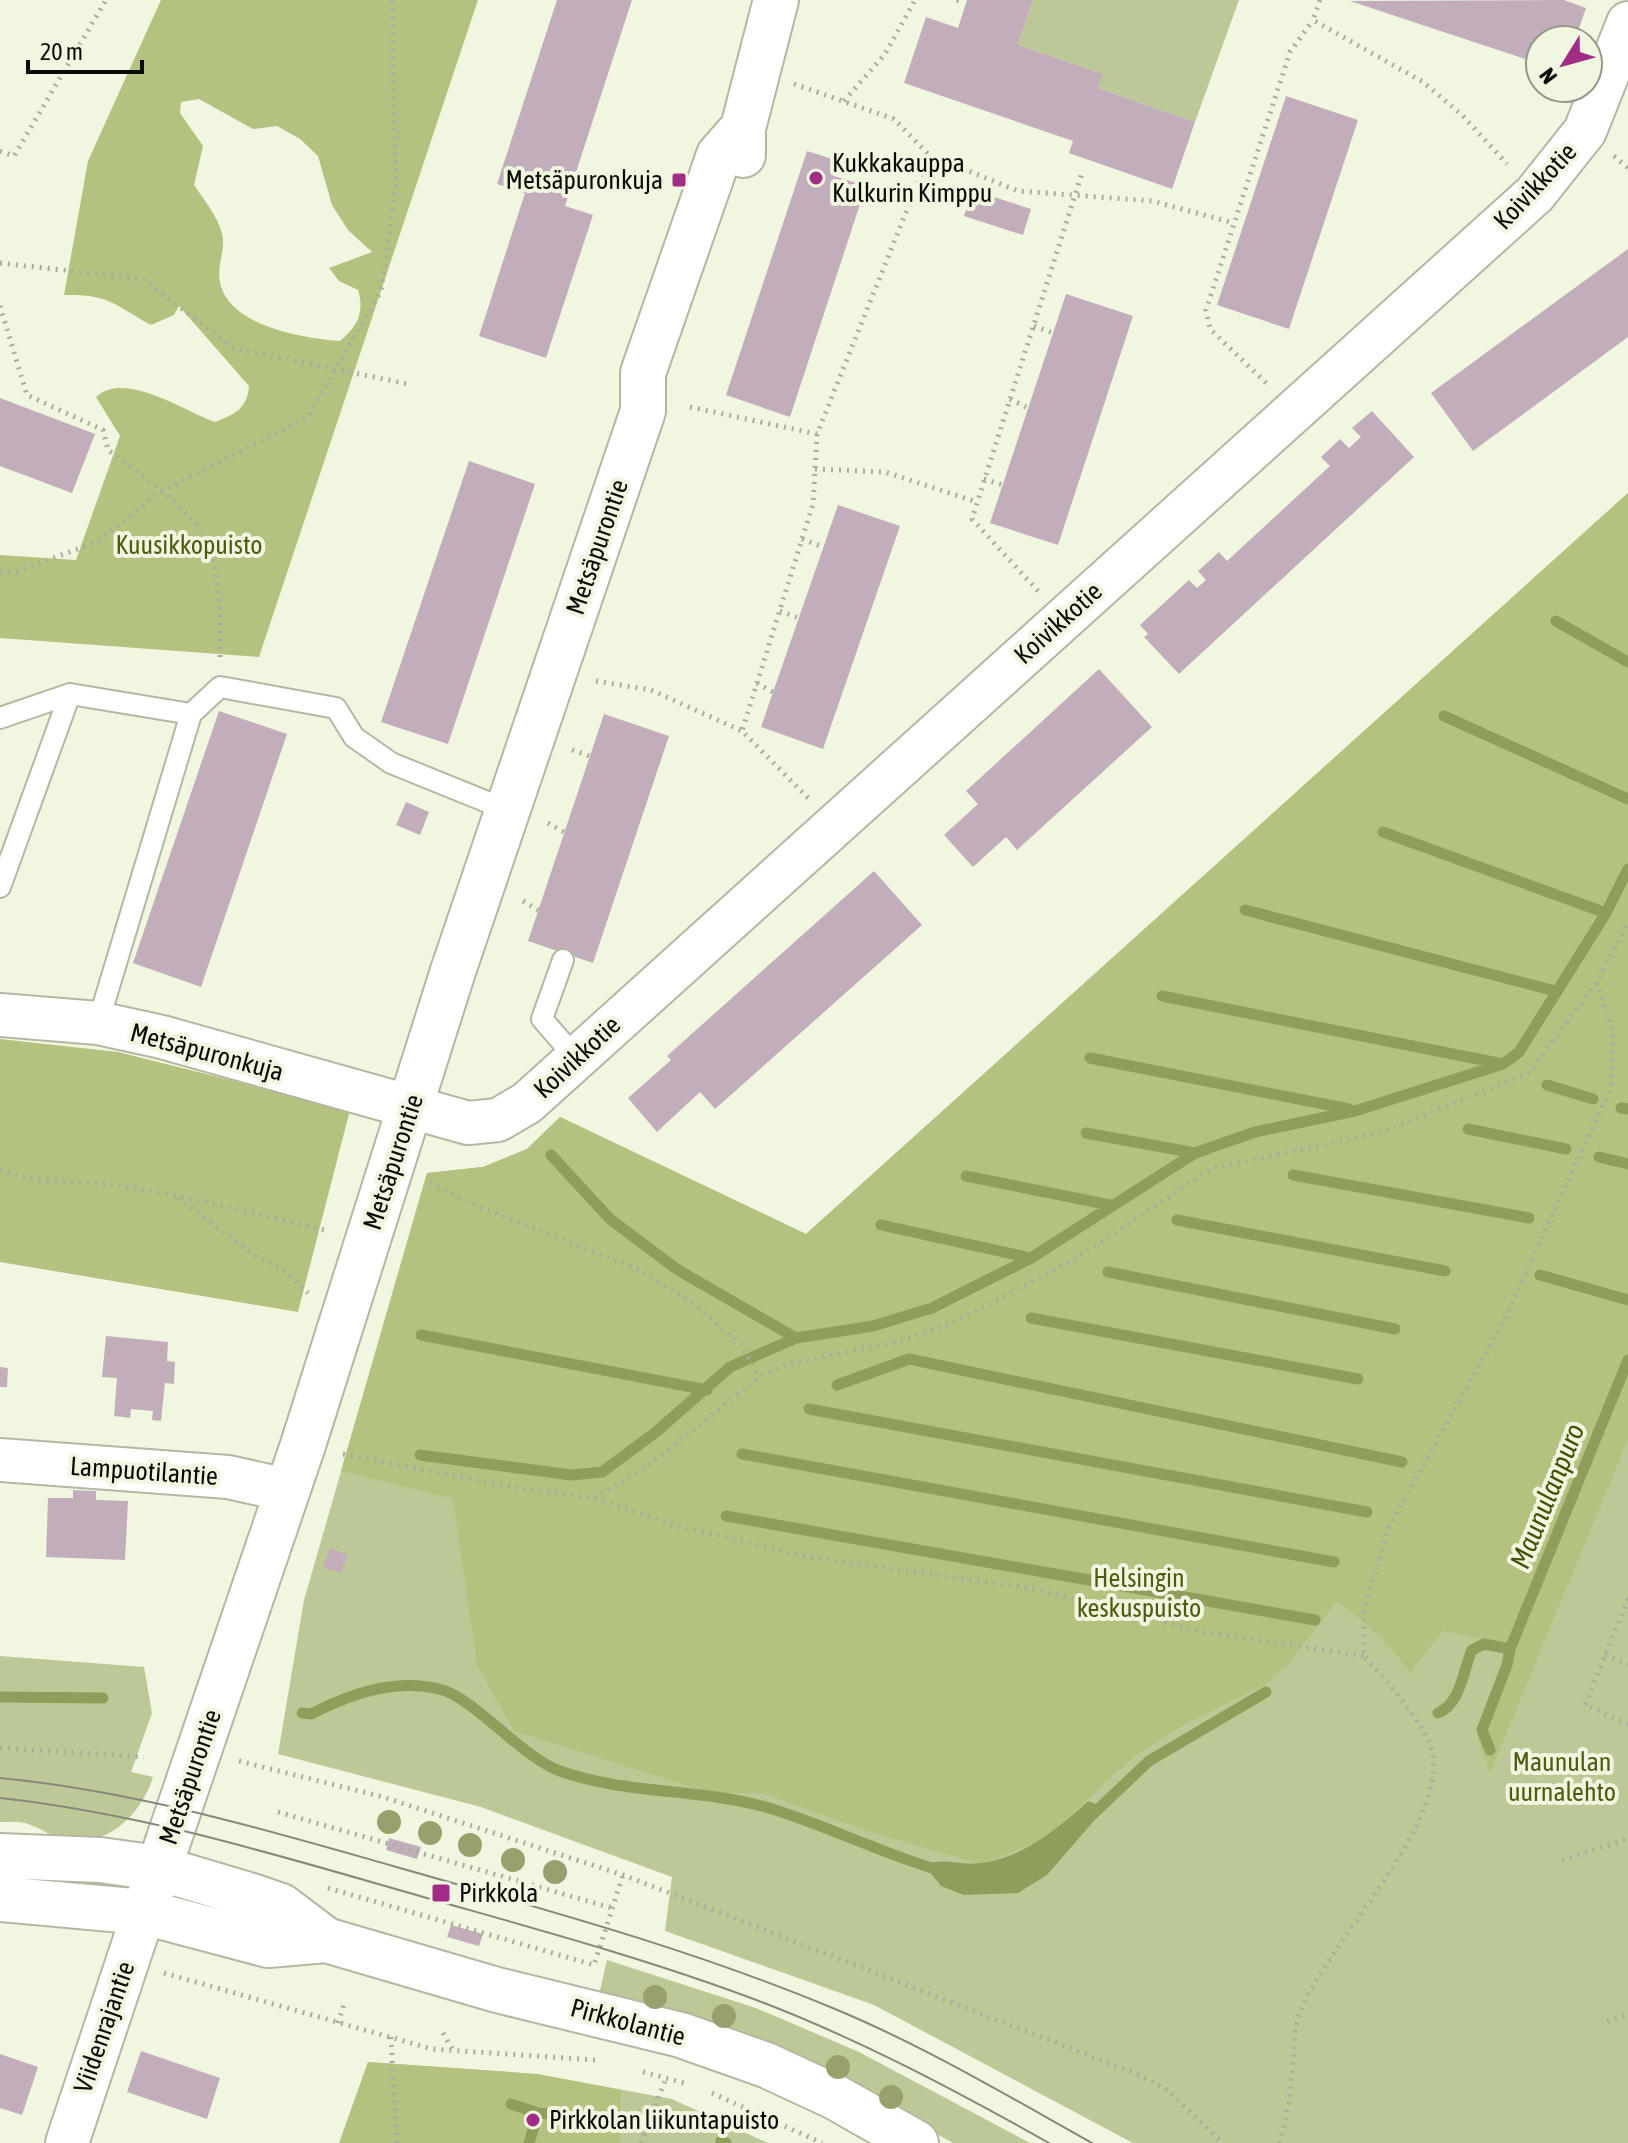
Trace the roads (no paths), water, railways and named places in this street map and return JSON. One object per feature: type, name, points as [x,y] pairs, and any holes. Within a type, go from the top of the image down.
[{"type":"street","name":"Metsäpurontie","points":[[144,1912],[287,1490],[507,810],[643,411],[643,373],[719,155],[743,128],[776,0]]},
{"type":"street","name":"Koivikkotie","points":[[410,1110],[468,1123],[498,1120],[527,1103],[1293,409],[1535,194],[1585,131],[1628,23]]},
{"type":"street","name":"Metsäpuronkuja","points":[[0,1015],[98,1023],[162,1037],[410,1110]]},
{"type":"street","name":"Lampuotilantie","points":[[0,1460],[228,1477],[287,1490]]},
{"type":"street","name":"Pirkkolantie","points":[[0,1856],[100,1860],[158,1868],[281,1906],[326,1940],[427,1971],[711,2045],[835,2097],[916,2143]]},
{"type":"street","name":"Pirkkolantie","points":[[0,1899],[144,1912],[268,1945],[326,1940]]},
{"type":"street","name":"Viidenrajantie","points":[[67,2143],[144,1912]]},
{"type":"lane","points":[[98,1023],[191,714],[220,687],[336,708],[354,737],[391,763],[507,810]]},
{"type":"lane","points":[[0,718],[70,694],[191,714]]},
{"type":"lane","points":[[0,887],[70,694]]},
{"type":"lane","points":[[563,960],[542,1019],[575,1057]]},
{"type":"waterway","points":[[1556,621],[1628,662]]},
{"type":"waterway","points":[[1444,716],[1628,799]]},
{"type":"waterway","points":[[1383,832],[1606,913]]},
{"type":"waterway","points":[[420,1455],[571,1475],[602,1472],[656,1432],[730,1367],[796,1338],[873,1326],[932,1308],[1031,1258],[1195,1153],[1255,1132],[1355,1111],[1503,1064],[1519,1052],[1606,913],[1628,869]]},
{"type":"waterway","points":[[1245,910],[1555,991]]},
{"type":"waterway","points":[[1162,996],[1498,1063]]},
{"type":"waterway","points":[[1090,1058],[1349,1109]]},
{"type":"waterway","points":[[1547,1085],[1593,1099]]},
{"type":"waterway","points":[[1621,1108],[1628,1109]]},
{"type":"waterway","points":[[1468,1129],[1566,1149]]},
{"type":"waterway","points":[[1086,1133],[1195,1153]]},
{"type":"waterway","points":[[551,1155],[610,1219],[678,1270],[796,1338]]},
{"type":"waterway","points":[[1599,1157],[1628,1164]]},
{"type":"waterway","points":[[1293,1175],[1529,1218]]},
{"type":"waterway","points":[[966,1176],[1110,1205]]},
{"type":"waterway","points":[[1177,1220],[1445,1271]]},
{"type":"waterway","points":[[881,1225],[1031,1258]]},
{"type":"waterway","points":[[1108,1272],[1395,1329]]},
{"type":"waterway","points":[[1540,1275],[1628,1300]]},
{"type":"waterway","points":[[1031,1318],[1358,1379]]},
{"type":"waterway","points":[[421,1335],[707,1390]]},
{"type":"waterway","points":[[837,1385],[909,1359],[1402,1462]]},
{"type":"waterway","name":"Maunulanpuro","points":[[1490,1750],[1482,1730],[1510,1649],[1628,1360]]},
{"type":"waterway","points":[[809,1409],[1367,1512]]},
{"type":"waterway","points":[[742,1454],[1334,1562]]},
{"type":"waterway","points":[[726,1516],[1315,1620]]},
{"type":"waterway","points":[[1438,1713],[1452,1702],[1472,1650],[1484,1644],[1510,1649]]},
{"type":"waterway","points":[[302,1713],[311,1714],[357,1694],[389,1687],[406,1685],[439,1689],[467,1703],[545,1764],[560,1771],[611,1784],[717,1797],[769,1808],[935,1869]]},
{"type":"waterway","points":[[1092,1815],[1149,1761],[1266,1692]]},
{"type":"waterway","points":[[0,1697],[103,1698]]},
{"type":"waterway","points":[[511,2104],[538,2113],[600,2119]]},
{"type":"waterway","points":[[529,2143],[538,2113]]},
{"type":"waterway","points":[[721,2141],[726,2143]]},
{"type":"tram line","points":[[0,1778],[100,1792],[247,1825],[617,1931],[727,1967],[868,2023],[965,2072],[1092,2143]]},
{"type":"tram line","points":[[0,1798],[102,1813],[201,1835],[664,1968],[790,2013],[866,2047],[1049,2143]]},
{"type":"place","name":"Kukkakauppa Kulkurin Kimppu","points":[[816,178]]},
{"type":"place","name":"Metsäpuronkuja","points":[[679,180]]},
{"type":"place","name":"Pirkkola","points":[[441,1893]]},
{"type":"place","name":"Pirkkolan liikuntapuisto","points":[[533,2120]]},
{"type":"park label","name":"Kuusikkopuisto","points":[[189,545]]},
{"type":"park label","name":"Helsingin keskuspuisto","points":[[1139,1593]]},
{"type":"park label","name":"Maunulan uurnalehto","points":[[1562,1777]]}]
